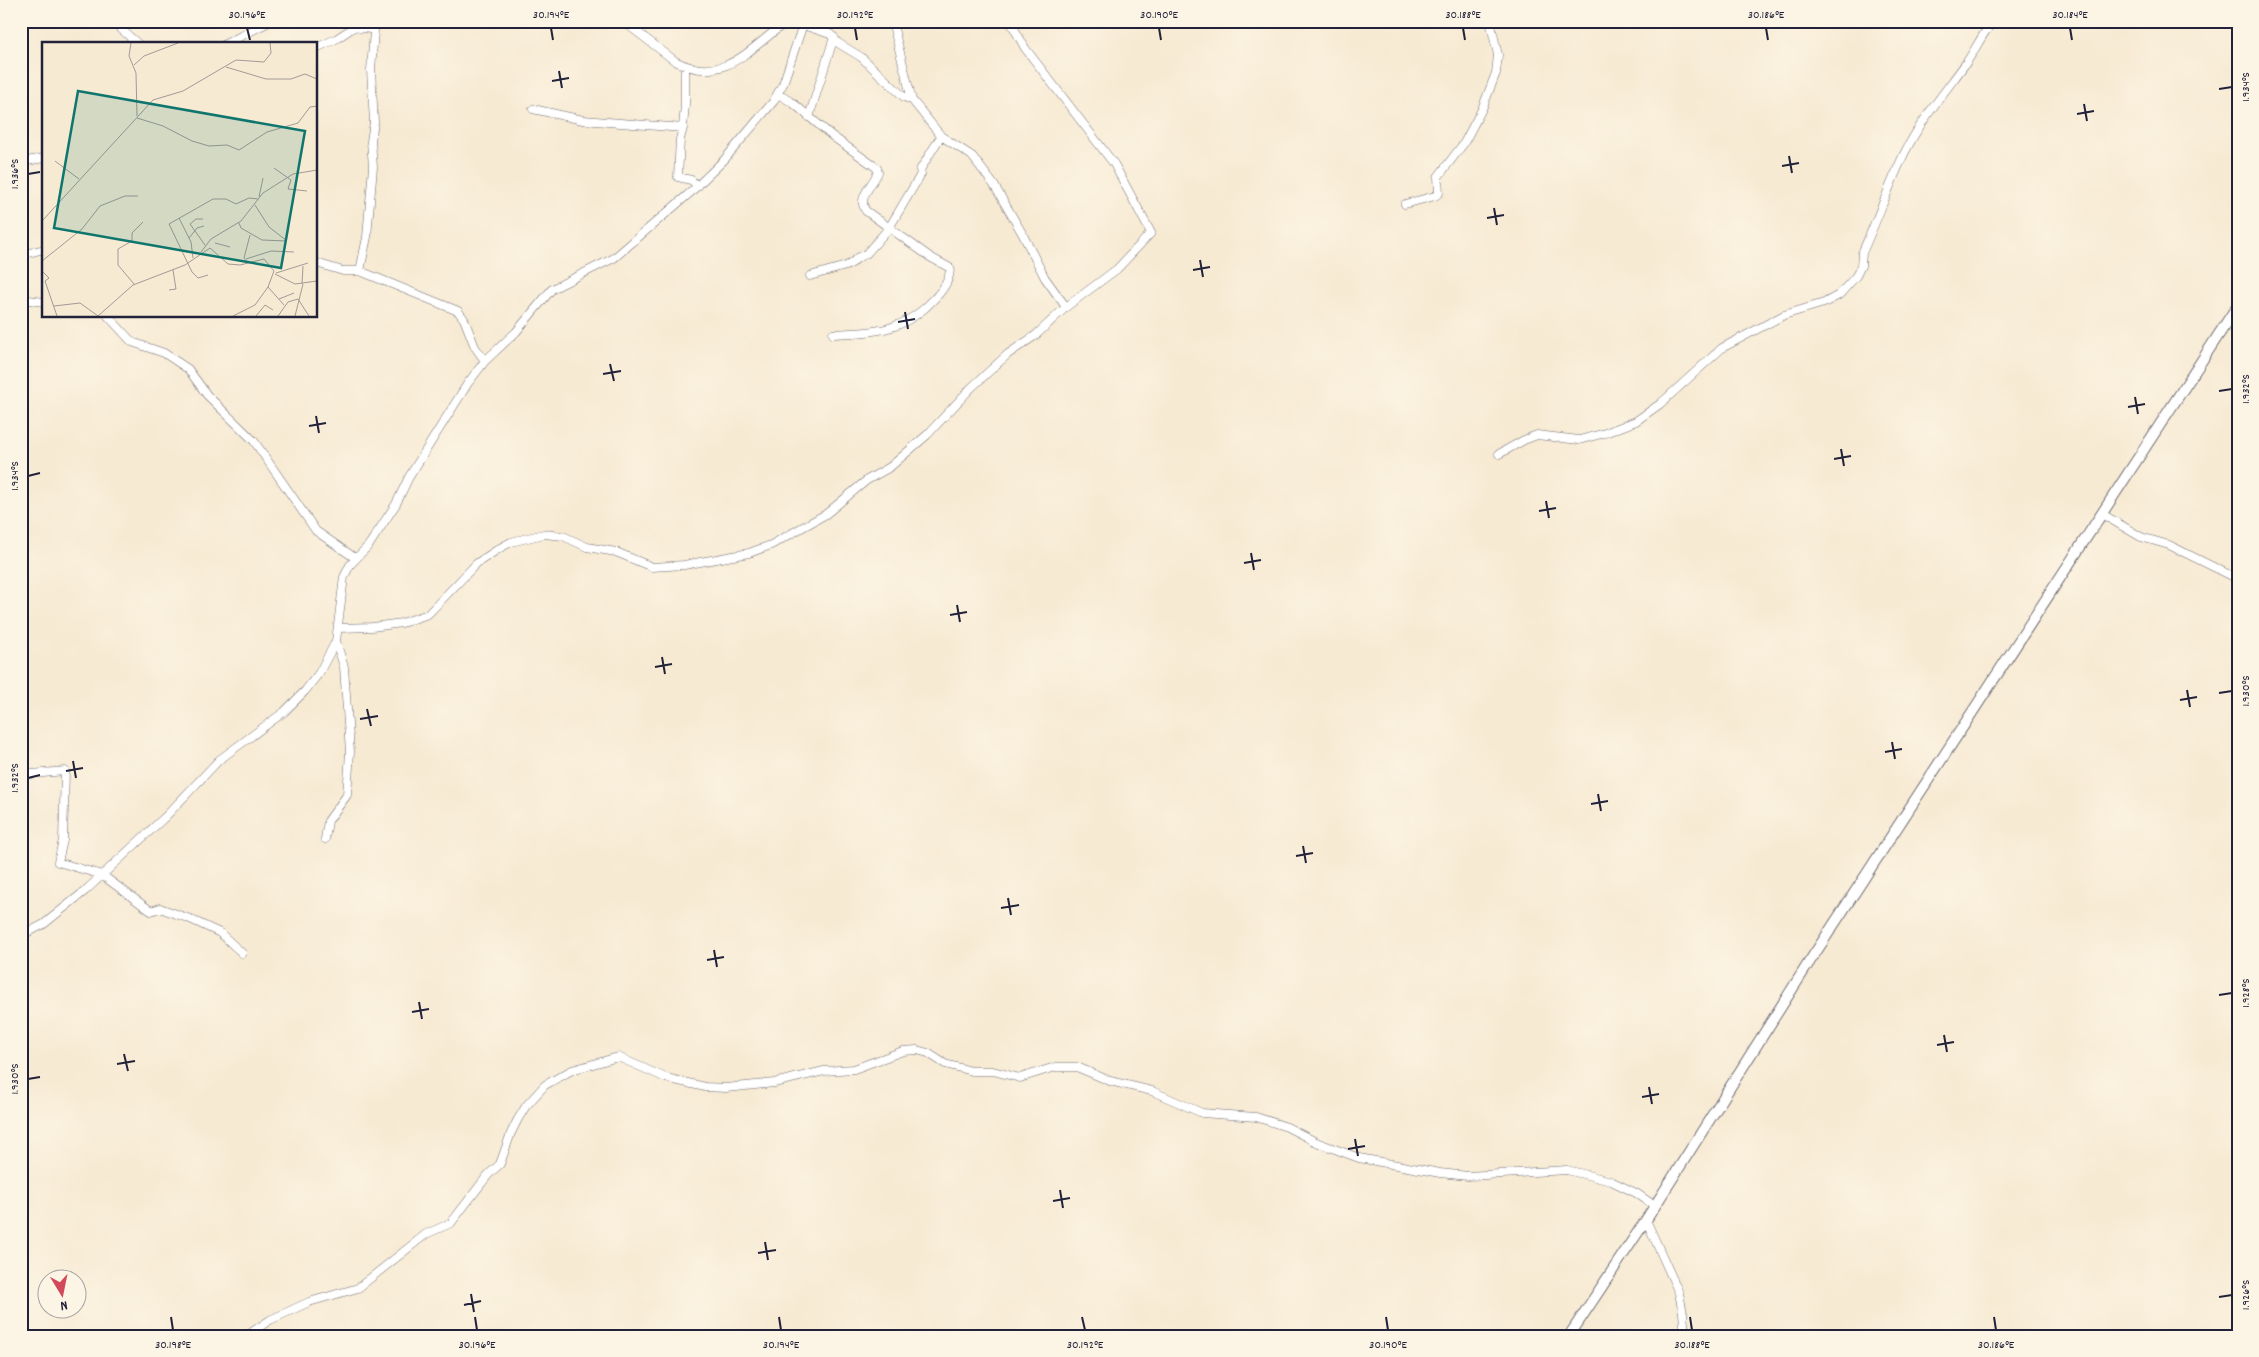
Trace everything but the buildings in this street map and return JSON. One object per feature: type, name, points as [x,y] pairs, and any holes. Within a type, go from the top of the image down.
[{"type":"main road","points":[[1569,1336],[1655,1206],[1808,964],[2238,305]]},
{"type":"street","points":[[112,21],[136,42]]},
{"type":"street","points":[[229,42],[272,21]]},
{"type":"street","points":[[623,21],[661,52],[684,66],[714,69],[728,65],[746,55],[788,21]]},
{"type":"street","points":[[892,21],[912,100],[940,136],[972,156],[994,185],[1045,278],[1066,307]]},
{"type":"street","points":[[339,628],[372,627],[402,623],[428,614],[477,563],[511,542],[544,534],[563,536],[588,547],[616,552],[652,567],[684,565],[748,553],[771,545],[826,514],[867,480],[890,467],[927,435],[971,388],[1008,354],[1036,335],[1066,307],[1117,269],[1151,233],[1114,164],[1025,48],[1010,21]]},
{"type":"street","points":[[1404,204],[1435,196],[1439,193],[1438,177],[1463,145],[1482,109],[1496,73],[1498,61],[1490,21]]},
{"type":"street","points":[[1499,454],[1524,440],[1538,435],[1579,440],[1626,426],[1660,404],[1722,348],[1784,315],[1830,301],[1844,292],[1861,266],[1862,253],[1898,167],[1918,128],[1941,94],[1968,60],[1981,36],[1993,21]]},
{"type":"street","points":[[21,936],[44,924],[85,891],[166,816],[219,760],[284,712],[305,692],[324,665],[336,641],[344,577],[355,558],[369,545],[396,504],[409,477],[446,415],[485,361],[516,332],[552,289],[614,258],[698,186],[724,160],[762,118],[778,94],[786,77],[804,23],[834,38],[838,43],[860,56],[904,97],[912,100]]},
{"type":"street","points":[[318,47],[336,39],[352,24],[374,31],[371,70],[374,122],[371,141],[373,167],[367,237],[360,272]]},
{"type":"street","points":[[809,117],[834,38]]},
{"type":"street","points":[[684,66],[686,104],[680,139],[678,177],[691,180],[698,186]]},
{"type":"street","points":[[778,94],[793,103],[877,168],[878,172],[862,200],[862,206],[866,211],[930,257],[950,268],[944,289],[921,314],[907,322],[868,333],[833,334]]},
{"type":"street","points":[[532,109],[583,120],[683,128]]},
{"type":"street","points":[[810,276],[852,264],[857,258],[866,254],[889,228],[908,198],[921,174],[920,170],[940,136]]},
{"type":"street","points":[[21,162],[42,158]]},
{"type":"street","points":[[21,255],[42,250]]},
{"type":"street","points":[[318,264],[343,271],[360,272],[458,311],[464,319],[475,347],[485,361]]},
{"type":"street","points":[[21,299],[42,302]]},
{"type":"street","points":[[110,318],[132,342],[164,353],[188,369],[206,395],[254,441],[316,531],[355,558]]},
{"type":"street","points":[[2102,514],[2141,537],[2169,545],[2238,579]]},
{"type":"street","points":[[325,839],[328,821],[347,795],[350,752],[344,667],[336,641]]},
{"type":"street","points":[[21,775],[66,771],[63,840],[58,862],[102,875],[151,911],[160,908],[190,919],[220,934],[242,953]]},
{"type":"street","points":[[246,1336],[270,1320],[309,1302],[358,1288],[368,1282],[392,1260],[426,1234],[452,1223],[488,1175],[500,1164],[518,1119],[526,1106],[545,1086],[572,1070],[618,1057],[666,1078],[705,1087],[726,1088],[767,1084],[824,1071],[854,1070],[903,1051],[917,1050],[928,1053],[945,1064],[972,1071],[993,1070],[1020,1078],[1055,1067],[1077,1067],[1110,1081],[1152,1091],[1202,1113],[1256,1117],[1287,1127],[1342,1153],[1368,1160],[1468,1176],[1566,1170],[1611,1181],[1636,1193],[1655,1206]]},
{"type":"street","points":[[1646,1220],[1679,1294],[1683,1313],[1684,1336]]}]
